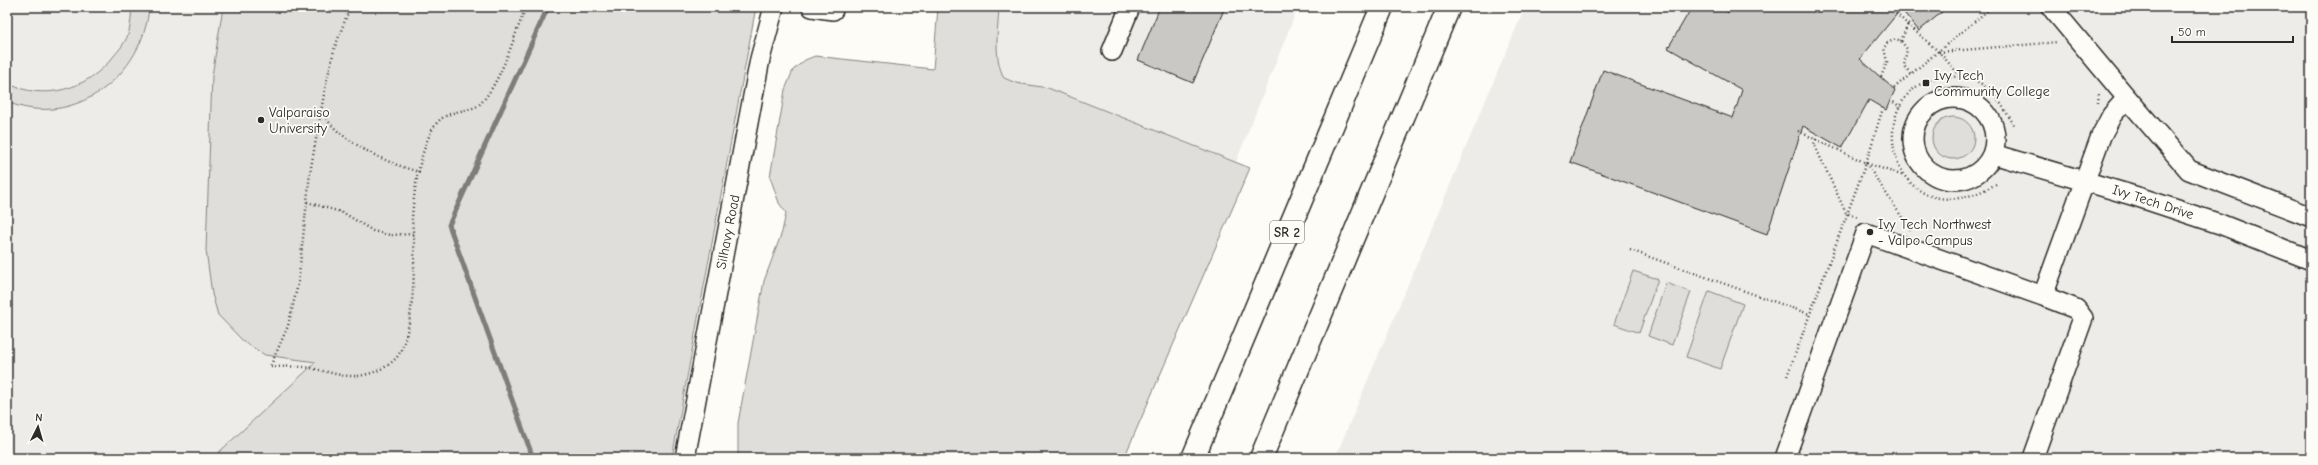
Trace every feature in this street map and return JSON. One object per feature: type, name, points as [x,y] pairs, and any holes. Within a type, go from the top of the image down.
[{"type":"highway","name":"SR 2","points":[[1193,458],[1382,7]]},
{"type":"highway","points":[[1261,458],[1449,7]]},
{"type":"street","name":"Silhavy Road","points":[[685,458],[760,59],[774,7]]},
{"type":"street","points":[[812,7],[833,10]]},
{"type":"street","points":[[1112,51],[1130,7]]},
{"type":"street","points":[[2051,7],[2188,170],[2311,217]]},
{"type":"street","points":[[1950,98],[1963,98],[1976,104],[1987,114],[1993,126],[1996,140],[1993,154],[1986,166],[1975,175],[1962,180],[1947,180],[1935,176],[1924,168],[1916,157],[1913,144],[1913,131],[1918,119],[1926,108],[1937,101],[1950,98]]},
{"type":"street","points":[[2043,296],[2101,136],[2112,114],[2127,98]]},
{"type":"street","name":"Ivy Tech Drive","points":[[1993,154],[2085,181],[2220,224],[2311,260]]},
{"type":"street","points":[[1785,458],[1866,233],[2043,296],[2076,309],[2083,318],[2033,458]]},
{"type":"path","points":[[350,7],[334,50],[320,112],[310,173],[298,284],[290,319],[270,367],[314,368],[334,374],[357,376],[382,369],[397,358],[405,341],[412,301],[414,234],[412,219],[420,172],[431,132],[441,119],[454,112],[480,104],[493,85],[526,7]]},
{"type":"path","points":[[1894,88],[1992,7]]},
{"type":"path","points":[[1893,11],[1939,52],[1961,77]]},
{"type":"path","points":[[1901,42],[1908,24]]},
{"type":"path","points":[[1881,77],[1887,62],[1884,48],[1891,40],[1901,42],[1907,52],[1904,66],[1911,74]]},
{"type":"path","points":[[1939,52],[2066,42]]},
{"type":"path","points":[[1904,176],[1898,165],[1892,144],[1894,124],[1901,106],[1907,97],[1922,84],[1940,78],[1961,77],[1983,84],[1992,91],[2014,125]]},
{"type":"path","points":[[1890,100],[1901,106]]},
{"type":"path","points":[[1788,376],[1809,314],[1866,163],[1883,108]]},
{"type":"path","points":[[320,112],[339,133],[382,158],[403,168],[420,172]]},
{"type":"path","points":[[1798,131],[1866,163],[1904,176],[1930,197],[1940,199],[1963,197],[1996,184]]},
{"type":"path","points":[[1816,139],[1814,144],[1846,213]]},
{"type":"path","points":[[1866,163],[1912,232]]},
{"type":"path","points":[[307,202],[344,213],[373,231],[390,236],[414,234]]},
{"type":"path","points":[[1630,250],[1809,314]]},
{"type":"shaded area","name":"Valparaiso University","points":[[7,7],[563,7],[547,458],[7,458]]},
{"type":"shaded area","points":[[132,7],[149,7],[144,32],[134,54],[120,74],[101,90],[80,102],[57,109],[32,109],[7,102],[7,83],[21,89],[50,92],[78,84],[103,68],[125,42],[130,28]]},
{"type":"shaded area","points":[[223,7],[756,7],[672,458],[207,458],[216,455],[316,362],[265,355],[244,342],[218,315],[212,294],[206,250],[212,76]]},
{"type":"shaded area","points":[[938,7],[999,7],[997,52],[998,61],[1004,78],[1016,83],[1048,88],[1250,168],[1124,458],[738,458],[738,423],[764,281],[782,232],[786,213],[779,203],[770,177],[785,90],[793,70],[805,60],[815,56],[933,69]]},
{"type":"shaded area","points":[[999,7],[1298,7],[1236,162],[1048,88],[1016,83],[1003,78],[999,68],[996,52]]},
{"type":"shaded area","name":"Ivy Tech Northwest - Valpo Campus","points":[[1525,7],[2311,7],[2311,458],[1335,458]]},
{"type":"shaded area","points":[[1949,117],[1957,117],[1965,120],[1971,126],[1974,138],[1971,150],[1965,156],[1957,159],[1949,159],[1941,156],[1935,150],[1932,142],[1932,134],[1935,126],[1941,120]]},
{"type":"shaded area","points":[[1633,271],[1658,279],[1639,333],[1614,324]]},
{"type":"shaded area","points":[[1666,283],[1691,292],[1672,345],[1648,336]]},
{"type":"shaded area","points":[[1709,291],[1743,304],[1720,369],[1686,357]]},
{"type":"building","points":[[1160,7],[1225,7],[1193,83],[1138,60]]},
{"type":"building","points":[[1692,7],[1718,7],[1729,13],[1732,7],[1948,7],[1919,31],[1901,9],[1860,59],[1895,90],[1886,110],[1869,100],[1842,148],[1803,126],[1767,234],[1570,162],[1603,70],[1733,118],[1742,90],[1668,48]]},
{"type":"waterway","points":[[533,458],[449,225],[548,7]]},
{"type":"place","name":"Ivy Tech Community College","points":[[1926,83]]},
{"type":"place","name":"Valparaiso University","points":[[261,120]]},
{"type":"place","name":"Ivy Tech Northwest - Valpo Campus","points":[[1870,232]]}]
